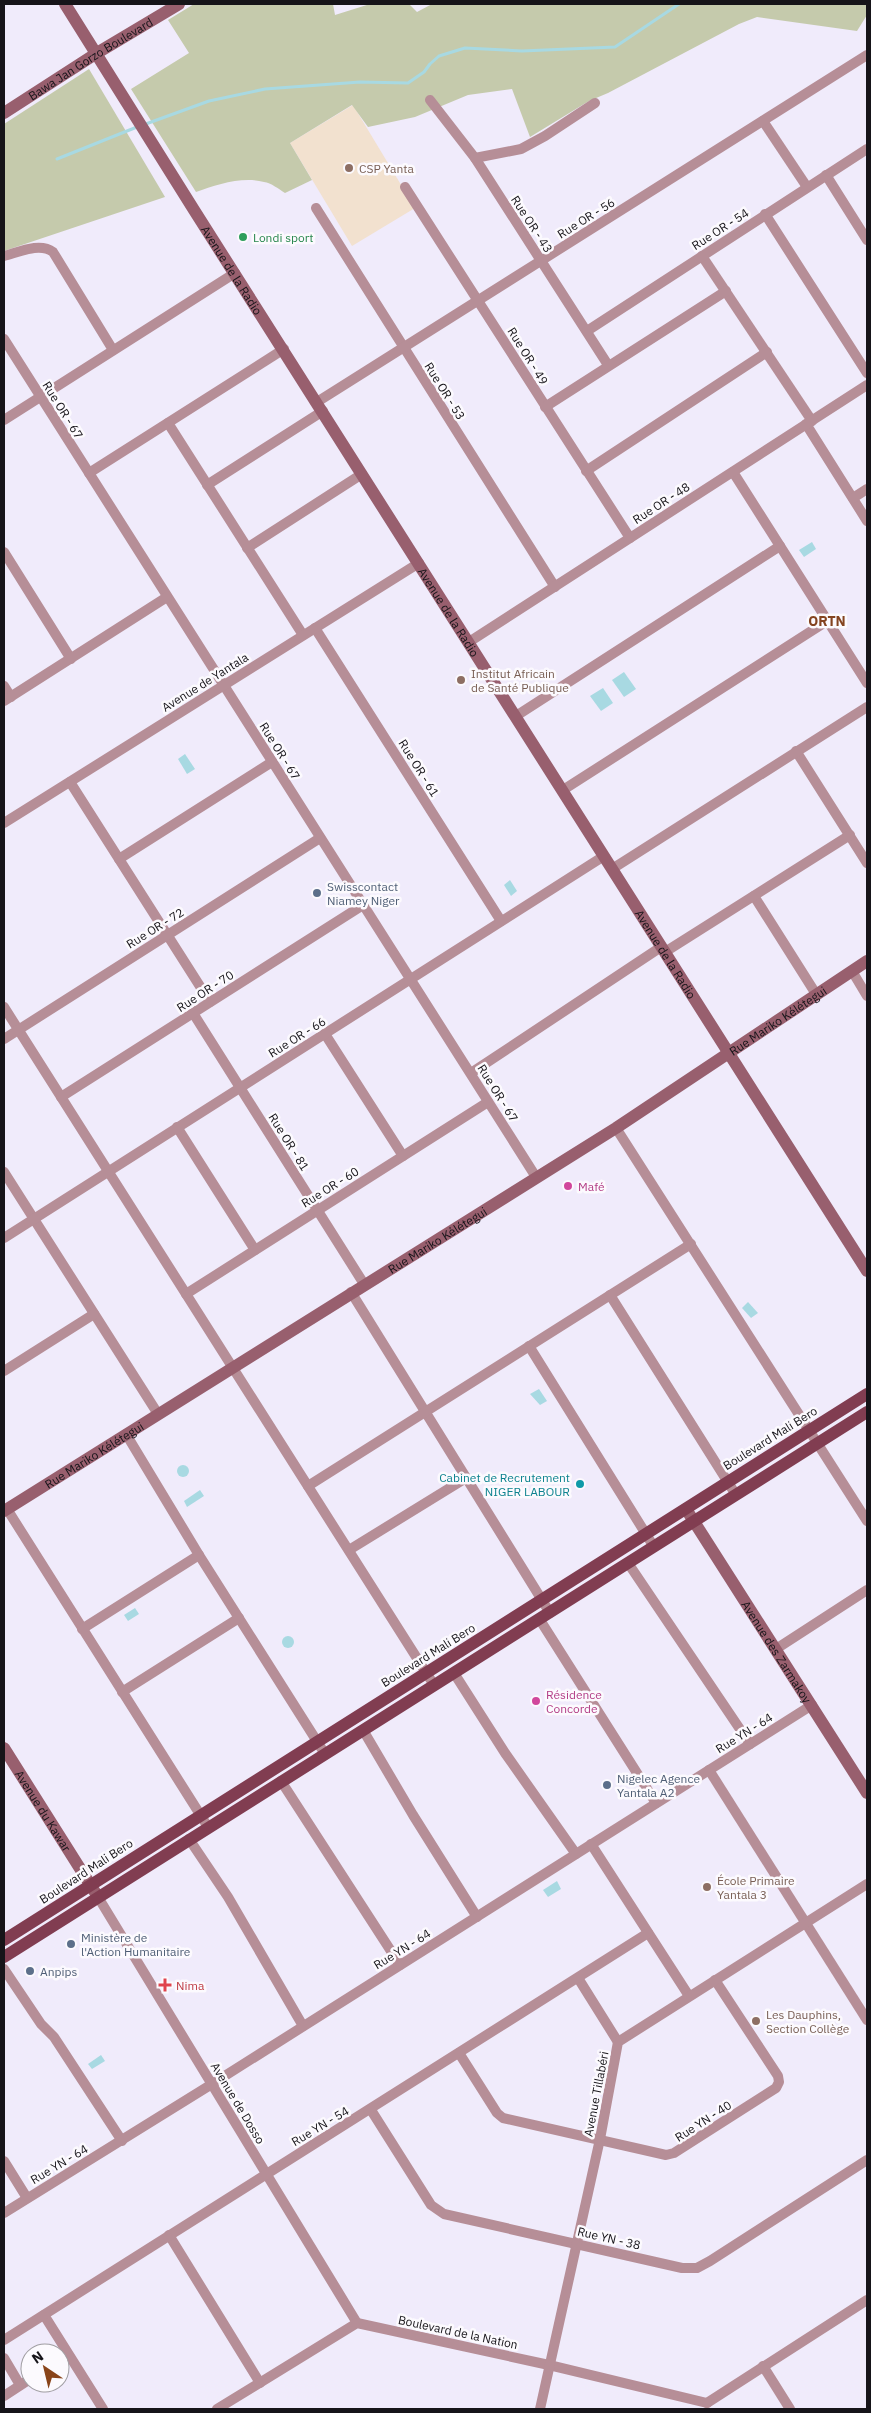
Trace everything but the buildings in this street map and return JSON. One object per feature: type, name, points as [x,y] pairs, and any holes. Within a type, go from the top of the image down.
[{"type":"main road","name":"Boulevard Mali Bero","points":[[4,1940],[317,1740],[867,1394]]},
{"type":"main road","points":[[4,1957],[867,1412]]},
{"type":"street","name":"Avenue de la Radio","points":[[66,4],[867,1271]]},
{"type":"street","name":"Bawa Jan Gorzo Boulevard","points":[[4,113],[97,53],[179,4]]},
{"type":"street","name":"Rue OR - 56","points":[[207,485],[403,348],[867,55]]},
{"type":"street","name":"Rue OR - 43","points":[[430,100],[475,158],[608,365]]},
{"type":"street","points":[[475,158],[527,146],[595,104]]},
{"type":"street","points":[[763,121],[807,187]]},
{"type":"street","name":"Rue OR - 54","points":[[586,330],[867,149]]},
{"type":"street","points":[[826,175],[867,240]]},
{"type":"street","name":"Rue OR - 49","points":[[405,187],[630,538]]},
{"type":"street","name":"Rue OR - 53","points":[[316,208],[554,587]]},
{"type":"street","points":[[765,214],[867,373]]},
{"type":"street","points":[[4,256],[40,247],[47,248],[53,252],[113,350]]},
{"type":"street","points":[[702,256],[767,352],[867,521]]},
{"type":"street","points":[[4,420],[235,273]]},
{"type":"street","points":[[545,407],[726,291]]},
{"type":"street","name":"Rue OR - 67","points":[[4,339],[536,1177]]},
{"type":"street","points":[[89,473],[284,349]]},
{"type":"street","points":[[586,471],[767,352]]},
{"type":"street","name":"Rue OR - 48","points":[[469,642],[867,385]]},
{"type":"street","points":[[168,423],[303,635]]},
{"type":"street","points":[[733,472],[867,684]]},
{"type":"street","points":[[247,548],[362,474]]},
{"type":"street","points":[[853,498],[867,489]]},
{"type":"street","points":[[516,716],[780,546]]},
{"type":"street","points":[[4,552],[71,659]]},
{"type":"street","name":"Avenue de Yantala","points":[[4,823],[419,563]]},
{"type":"street","points":[[4,686],[7,699],[167,597]]},
{"type":"street","points":[[563,790],[827,620]]},
{"type":"street","name":"Rue OR - 61","points":[[315,628],[501,921]]},
{"type":"street","points":[[612,869],[867,707]]},
{"type":"street","points":[[796,751],[867,863]]},
{"type":"street","points":[[119,859],[272,762]]},
{"type":"street","points":[[70,782],[210,1002]]},
{"type":"street","points":[[471,1073],[663,949],[754,896],[850,835]]},
{"type":"street","name":"Rue OR - 72","points":[[4,1039],[320,838]]},
{"type":"street","name":"Rue OR - 66","points":[[4,1238],[604,856]]},
{"type":"street","points":[[754,896],[816,994]]},
{"type":"street","name":"Rue OR - 70","points":[[61,1097],[363,905]]},
{"type":"street","name":"Rue Mariko Kélétegui","points":[[5,1510],[350,1292],[616,1128],[867,961]]},
{"type":"street","points":[[852,971],[867,996]]},
{"type":"street","points":[[4,1007],[434,1685]]},
{"type":"street","name":"Rue OR - 81","points":[[193,1013],[364,1284]]},
{"type":"street","points":[[325,1034],[402,1156]]},
{"type":"street","name":"Rue OR - 60","points":[[186,1294],[488,1102]]},
{"type":"street","points":[[177,1127],[255,1250]]},
{"type":"street","points":[[616,1128],[867,1521]]},
{"type":"street","points":[[4,1172],[158,1414]]},
{"type":"street","points":[[308,1486],[691,1244]]},
{"type":"street","points":[[350,1292],[541,1600],[545,1617],[656,1803]]},
{"type":"street","points":[[610,1295],[736,1495]]},
{"type":"street","points":[[4,1371],[94,1314]]},
{"type":"street","points":[[529,1346],[654,1547]]},
{"type":"street","points":[[126,1434],[199,1555],[325,1754]]},
{"type":"street","points":[[349,1550],[466,1478]]},
{"type":"street","name":"Avenue des Zarmakoy","points":[[686,1509],[867,1793]]},
{"type":"street","points":[[5,1510],[208,1827]]},
{"type":"street","points":[[82,1629],[199,1555]]},
{"type":"street","points":[[628,1563],[750,1744]]},
{"type":"street","points":[[776,1649],[867,1590]]},
{"type":"street","points":[[122,1692],[239,1618]]},
{"type":"street","points":[[454,1673],[505,1753],[576,1854]]},
{"type":"street","name":"Rue YN - 64","points":[[4,2213],[212,2084],[812,1705]]},
{"type":"street","points":[[363,1730],[413,1815],[477,1916]]},
{"type":"street","name":"Avenue du Kawar","points":[[4,1748],[98,1897]]},
{"type":"street","points":[[709,1770],[867,2020]]},
{"type":"street","points":[[281,1781],[400,1965]]},
{"type":"street","points":[[190,1839],[228,1897],[303,2026]]},
{"type":"street","points":[[591,1844],[689,1996]]},
{"type":"street","name":"Avenue Tillabéri","points":[[540,2409],[600,2139],[618,2042],[867,1884]]},
{"type":"street","name":"Avenue de Dosso","points":[[98,1897],[357,2323]]},
{"type":"street","name":"Rue YN - 54","points":[[4,2340],[266,2173],[371,2110],[648,1933]]},
{"type":"street","points":[[4,1969],[36,2017],[54,2037],[122,2140]]},
{"type":"street","points":[[578,1978],[618,2042]]},
{"type":"street","name":"Rue YN - 40","points":[[459,2053],[497,2113],[503,2118],[666,2155],[674,2153],[776,2088],[779,2082],[778,2076],[715,1980]]},
{"type":"street","name":"Rue YN - 38","points":[[371,2110],[431,2205],[444,2214],[682,2268],[697,2268],[867,2160]]},
{"type":"street","points":[[4,2161],[27,2198]]},
{"type":"street","points":[[169,2235],[260,2383]]},
{"type":"street","points":[[706,2406],[763,2366],[867,2300]]},
{"type":"street","points":[[44,2315],[62,2343]]},
{"type":"street","points":[[217,2409],[357,2323]]},
{"type":"street","name":"Boulevard de la Nation","points":[[357,2323],[549,2364],[706,2406]]},
{"type":"street","points":[[70,2356],[103,2409]]},
{"type":"street","points":[[4,2358],[20,2385],[4,2396]]},
{"type":"street","points":[[763,2366],[790,2409]]},
{"type":"shaded area","points":[[353,105],[415,208],[352,246],[290,143]]},
{"type":"green space","points":[[194,4],[333,4],[335,15],[370,4],[409,4],[417,12],[432,4],[867,4],[867,15],[857,31],[757,17],[739,24],[608,93],[589,101],[530,137],[512,89],[468,95],[415,117],[368,127],[352,105],[290,143],[312,180],[285,193],[275,186],[256,180],[221,184],[196,192],[131,89],[189,53],[168,20]]},
{"type":"green space","points":[[89,69],[165,197],[4,251],[4,124]]},
{"type":"water","points":[[812,542],[816,549],[804,557],[799,550]]},
{"type":"water","points":[[624,672],[636,689],[624,697],[612,680]]},
{"type":"water","points":[[603,688],[613,703],[601,711],[590,696]]},
{"type":"water","points":[[185,754],[195,769],[187,774],[178,759]]},
{"type":"water","points":[[510,880],[517,891],[511,896],[504,885]]},
{"type":"water","points":[[748,1302],[758,1313],[751,1318],[742,1308]]},
{"type":"water","points":[[539,1389],[547,1401],[540,1405],[530,1394]]},
{"type":"water","points":[[181,1465],[185,1465],[189,1471],[185,1477],[181,1477],[177,1473],[177,1469]]},
{"type":"water","points":[[200,1490],[204,1496],[187,1507],[184,1501]]},
{"type":"water","points":[[135,1608],[139,1614],[128,1621],[124,1615]]},
{"type":"water","points":[[286,1636],[290,1636],[294,1642],[290,1648],[286,1648],[282,1644],[282,1640]]},
{"type":"water","points":[[557,1881],[561,1889],[548,1897],[543,1890]]},
{"type":"water","points":[[101,2055],[105,2061],[92,2069],[88,2064]]},
{"type":"waterway","points":[[143,125],[209,101],[265,89],[360,82],[408,83],[424,72],[439,56],[465,48],[522,51],[615,47],[679,4]]},
{"type":"waterway","points":[[57,159],[137,127]]},
{"type":"place","name":"CSP Yanta","points":[[349,168]]},
{"type":"place","name":"Londi sport","points":[[243,237]]},
{"type":"place","name":"Institut Africain de Santé Publique","points":[[461,680]]},
{"type":"place","name":"Swisscontact Niamey Niger","points":[[317,893]]},
{"type":"place","name":"Mafé","points":[[568,1186]]},
{"type":"place","name":"Cabinet de Recrutement NIGER LABOUR","points":[[580,1484]]},
{"type":"place","name":"Résidence Concorde","points":[[536,1701]]},
{"type":"place","name":"Nigelec Agence Yantala A2","points":[[607,1785]]},
{"type":"place","name":"École Primaire Yantala 3","points":[[707,1887]]},
{"type":"place","name":"Ministère de l'Action Humanitaire","points":[[71,1944]]},
{"type":"place","name":"Anpips","points":[[30,1971]]},
{"type":"place","name":"Nima","points":[[165,1985]]},
{"type":"place","name":"Les Dauphins, Section Collège","points":[[756,2021]]},
{"type":"district","name":"ORTN","points":[[827,621]]}]
